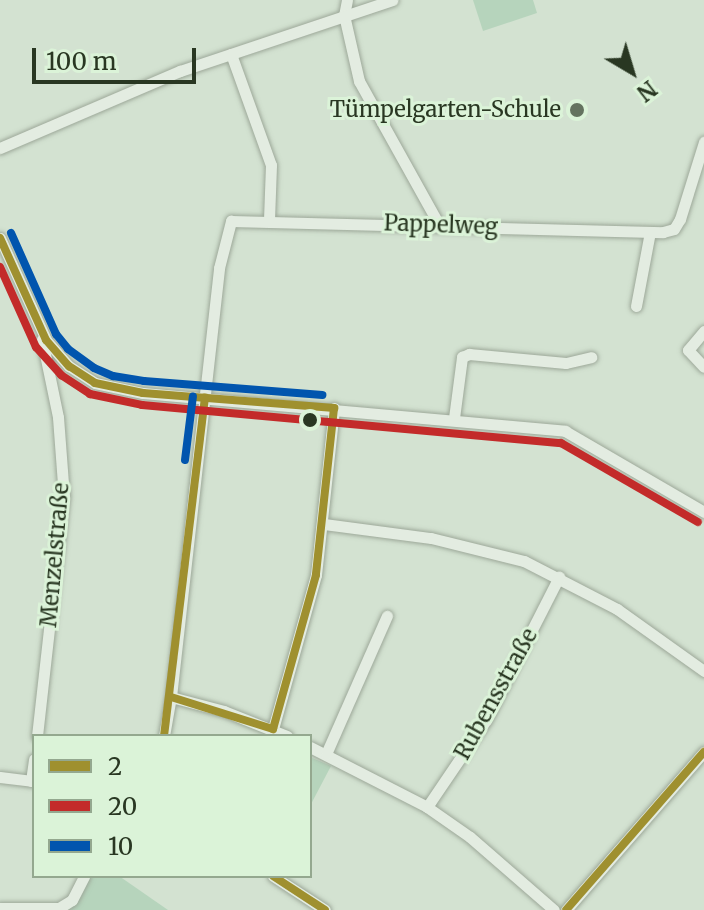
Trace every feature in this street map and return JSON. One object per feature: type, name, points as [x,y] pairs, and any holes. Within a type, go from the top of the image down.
[{"type":"street","points":[[347,0],[344,15],[359,81],[439,225]]},
{"type":"street","points":[[0,148],[180,71],[392,0]]},
{"type":"street","points":[[231,54],[271,165],[269,220]]},
{"type":"street","points":[[636,306],[657,232],[674,229],[680,219],[704,142]]},
{"type":"street","name":"Pappelweg","points":[[205,397],[219,268],[231,221],[657,232]]},
{"type":"street","points":[[0,238],[39,328],[60,358],[95,383],[143,393],[454,418],[574,434],[704,512]]},
{"type":"street","name":"Menzelstraße","points":[[37,734],[64,497],[58,417],[39,328]]},
{"type":"street","points":[[704,331],[688,350],[704,367]]},
{"type":"street","points":[[454,418],[462,357],[469,354],[566,363],[591,357]]},
{"type":"street","points":[[164,734],[205,397]]},
{"type":"street","points":[[273,729],[313,592],[324,524],[334,408]]},
{"type":"street","points":[[324,524],[481,548],[559,577],[650,630],[704,671]]},
{"type":"street","name":"Rubensstraße","points":[[427,807],[486,720],[559,577]]},
{"type":"street","points":[[326,754],[387,616]]},
{"type":"street","points":[[171,697],[283,734]]},
{"type":"street","points":[[312,748],[427,807],[470,837],[554,910]]},
{"type":"street","points":[[566,910],[704,752]]},
{"type":"street","points":[[0,777],[32,781]]},
{"type":"street","points":[[0,908],[59,908],[72,900],[83,878]]},
{"type":"street","points":[[276,878],[325,910]]},
{"type":"green space","points":[[473,0],[533,0],[537,13],[483,31]]},
{"type":"green space","points":[[312,758],[331,766],[312,802]]},
{"type":"green space","points":[[86,878],[122,878],[168,910],[62,910]]},
{"type":"transit line","name":"10","points":[[11,233],[56,334],[68,349],[94,368],[113,376],[144,381],[322,395]]},
{"type":"transit line","name":"2","points":[[0,238],[46,340],[69,366],[95,383],[143,393],[334,408],[316,575],[273,729],[171,697]]},
{"type":"transit line","name":"20","points":[[0,267],[36,347],[61,375],[90,394],[142,405],[561,443],[698,522]]},
{"type":"transit line","name":"10","points":[[185,460],[193,396]]},
{"type":"transit line","name":"2","points":[[164,734],[205,397]]},
{"type":"transit line","name":"2","points":[[566,910],[704,752]]},
{"type":"transit line","name":"2","points":[[276,878],[325,910]]},
{"type":"place","name":"Tümpelgarten-Schule","points":[[577,110]]}]
